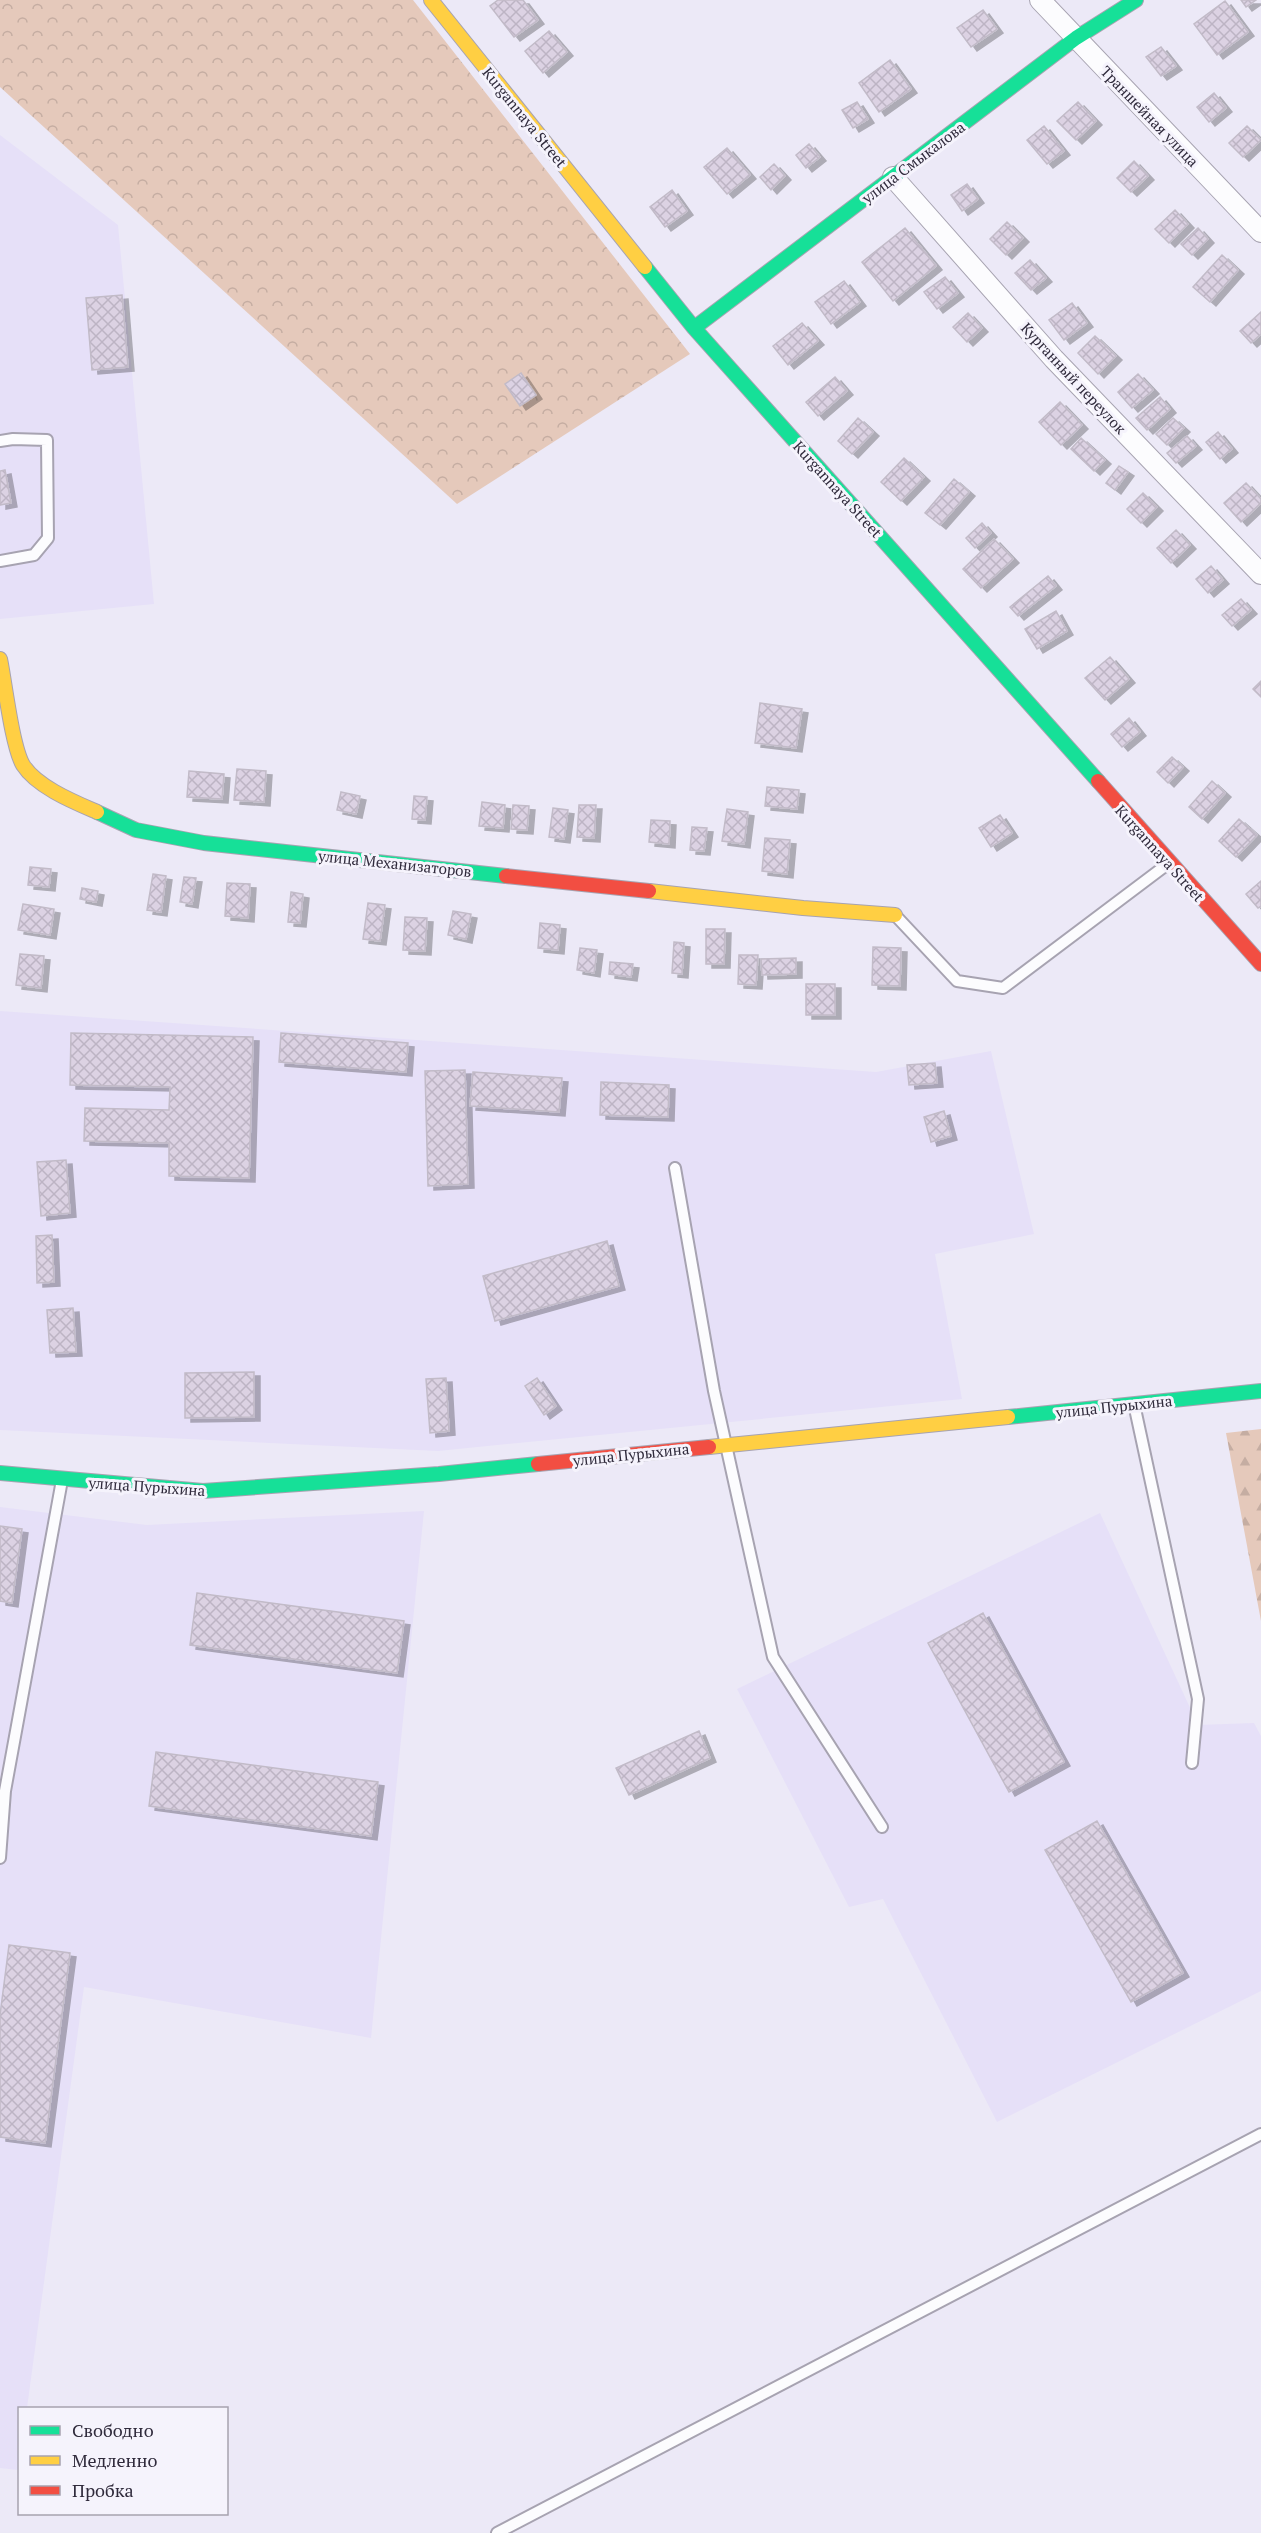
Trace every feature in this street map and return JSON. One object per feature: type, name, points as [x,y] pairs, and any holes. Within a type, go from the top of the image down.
[{"type":"street","name":"Kurgannaya Street","points":[[431,0],[694,328],[1261,964]]},
{"type":"street","name":"Траншейная улица","points":[[1040,0],[1261,232]]},
{"type":"street","name":"улица Смыкалова","points":[[694,328],[1076,38],[1136,0]]},
{"type":"street","name":"Курганный переулок","points":[[893,177],[1054,359],[1261,574]]},
{"type":"street","name":"улица Механизаторов","points":[[0,659],[16,744],[23,765],[52,792],[136,830],[216,844],[791,906],[895,915]]},
{"type":"street","name":"улица Пурыхина","points":[[0,1473],[203,1491],[439,1474],[1261,1391]]},
{"type":"lane","points":[[0,441],[47,440],[48,538],[34,555],[0,561]]},
{"type":"lane","points":[[895,915],[957,981],[1003,988],[1169,863]]},
{"type":"lane","points":[[675,1168],[714,1391],[773,1657],[882,1827]]},
{"type":"lane","points":[[1134,1404],[1198,1699],[1192,1763]]},
{"type":"lane","points":[[0,1858],[5,1791],[62,1480]]},
{"type":"lane","points":[[497,2533],[1261,2134]]},
{"type":"shaded area","points":[[0,135],[118,225],[154,604],[0,619]]},
{"type":"shaded area","points":[[0,1011],[876,1072],[991,1051],[1034,1234],[935,1254],[962,1399],[438,1451],[0,1430]]},
{"type":"shaded area","points":[[0,1507],[147,1525],[424,1511],[371,2038],[84,1987],[27,2407],[18,2407],[18,2470],[0,2468]]},
{"type":"shaded area","points":[[1100,1513],[1198,1725],[1254,1723],[1261,1736],[1261,1991],[997,2122],[883,1899],[849,1907],[737,1689]]},
{"type":"green space","points":[[0,0],[413,0],[690,354],[457,504],[0,87]]},
{"type":"green space","points":[[1261,1429],[1261,1621],[1226,1433]]},
{"type":"building","points":[[498,0],[523,0],[538,20],[514,37],[490,6]]},
{"type":"building","points":[[1241,0],[1256,0],[1246,7]]},
{"type":"building","points":[[1225,1],[1248,32],[1217,55],[1194,24]]},
{"type":"building","points":[[983,10],[997,29],[971,47],[957,28]]},
{"type":"building","points":[[549,31],[567,52],[543,73],[525,51]]},
{"type":"building","points":[[1161,47],[1176,66],[1161,76],[1146,57]]},
{"type":"building","points":[[890,60],[911,89],[879,112],[859,83]]},
{"type":"building","points":[[1214,93],[1226,108],[1209,122],[1197,107]]},
{"type":"building","points":[[857,102],[868,119],[853,128],[842,110]]},
{"type":"building","points":[[1078,102],[1096,121],[1076,140],[1057,121]]},
{"type":"building","points":[[1044,126],[1064,151],[1047,164],[1027,140]]},
{"type":"building","points":[[1247,126],[1261,140],[1243,157],[1229,143]]},
{"type":"building","points":[[809,144],[820,157],[806,168],[796,155]]},
{"type":"building","points":[[727,148],[750,175],[727,194],[704,167]]},
{"type":"building","points":[[1134,161],[1148,176],[1131,192],[1117,178]]},
{"type":"building","points":[[774,164],[785,176],[771,190],[760,177]]},
{"type":"building","points":[[967,184],[978,199],[962,211],[951,195]]},
{"type":"building","points":[[672,190],[687,211],[665,227],[650,207]]},
{"type":"building","points":[[1175,210],[1188,224],[1169,243],[1155,229]]},
{"type":"building","points":[[1007,222],[1023,238],[1006,255],[990,239]]},
{"type":"building","points":[[905,228],[936,266],[893,301],[862,262]]},
{"type":"building","points":[[1198,228],[1208,239],[1192,255],[1181,244]]},
{"type":"building","points":[[1222,255],[1238,270],[1210,302],[1193,287]]},
{"type":"building","points":[[1030,260],[1046,278],[1031,290],[1015,273]]},
{"type":"building","points":[[945,277],[958,293],[937,309],[924,292]]},
{"type":"building","points":[[844,281],[860,302],[831,324],[815,302]]},
{"type":"building","points":[[122,295],[128,367],[92,370],[86,298]]},
{"type":"building","points":[[1072,303],[1087,323],[1064,340],[1049,320]]},
{"type":"building","points":[[1261,312],[1261,334],[1251,343],[1240,331]]},
{"type":"building","points":[[968,313],[982,328],[967,342],[953,327]]},
{"type":"building","points":[[802,323],[818,341],[788,365],[773,346]]},
{"type":"building","points":[[1095,336],[1116,356],[1098,374],[1078,353]]},
{"type":"building","points":[[521,373],[536,395],[520,406],[505,384]]},
{"type":"building","points":[[1138,374],[1153,390],[1132,408],[1118,392]]},
{"type":"building","points":[[835,377],[847,391],[818,416],[806,402]]},
{"type":"building","points":[[1160,397],[1170,409],[1147,430],[1136,418]]},
{"type":"building","points":[[1060,402],[1082,425],[1061,445],[1039,422]]},
{"type":"building","points":[[858,418],[873,432],[852,454],[838,441]]},
{"type":"building","points":[[1173,418],[1184,428],[1167,445],[1156,434]]},
{"type":"building","points":[[1218,432],[1232,449],[1220,459],[1206,442]]},
{"type":"building","points":[[1187,436],[1196,446],[1176,463],[1167,453]]},
{"type":"building","points":[[1081,438],[1105,460],[1094,471],[1071,449]]},
{"type":"building","points":[[904,458],[924,477],[901,501],[881,482]]},
{"type":"building","points":[[1119,466],[1128,472],[1115,490],[1106,483]]},
{"type":"building","points":[[5,470],[11,503],[0,505],[0,471]]},
{"type":"building","points":[[954,479],[969,492],[940,525],[925,513]]},
{"type":"building","points":[[1246,483],[1261,499],[1261,503],[1241,522],[1224,503]]},
{"type":"building","points":[[1143,493],[1157,507],[1141,523],[1127,509]]},
{"type":"building","points":[[982,523],[991,533],[975,548],[966,538]]},
{"type":"building","points":[[1176,530],[1190,545],[1171,563],[1157,548]]},
{"type":"building","points":[[994,539],[1013,559],[981,588],[963,569]]},
{"type":"building","points":[[1211,566],[1223,580],[1208,593],[1196,579]]},
{"type":"building","points":[[1048,576],[1056,586],[1018,616],[1010,607]]},
{"type":"building","points":[[1241,599],[1251,610],[1232,626],[1222,615]]},
{"type":"building","points":[[1056,611],[1067,631],[1037,649],[1025,629]]},
{"type":"building","points":[[1110,657],[1129,679],[1105,700],[1085,678]]},
{"type":"building","points":[[1261,681],[1261,697],[1253,689]]},
{"type":"building","points":[[760,703],[802,709],[796,748],[755,743]]},
{"type":"building","points":[[1129,718],[1140,732],[1122,747],[1111,734]]},
{"type":"building","points":[[1172,757],[1183,767],[1168,783],[1157,772]]},
{"type":"building","points":[[237,769],[266,771],[264,802],[234,800]]},
{"type":"building","points":[[189,771],[224,774],[222,799],[187,797]]},
{"type":"building","points":[[1212,781],[1225,793],[1202,819],[1189,807]]},
{"type":"building","points":[[767,787],[799,790],[797,809],[765,806]]},
{"type":"building","points":[[341,792],[360,796],[356,814],[337,810]]},
{"type":"building","points":[[414,796],[427,797],[425,820],[412,819]]},
{"type":"building","points":[[482,802],[505,805],[503,828],[479,826]]},
{"type":"building","points":[[513,805],[529,806],[527,830],[511,829]]},
{"type":"building","points":[[579,805],[596,805],[594,838],[577,837]]},
{"type":"building","points":[[553,808],[568,810],[564,839],[549,837]]},
{"type":"building","points":[[727,809],[748,812],[744,844],[722,841]]},
{"type":"building","points":[[1000,815],[1012,833],[991,847],[979,828]]},
{"type":"building","points":[[1239,819],[1257,835],[1236,857],[1219,841]]},
{"type":"building","points":[[651,820],[670,821],[669,844],[649,842]]},
{"type":"building","points":[[692,827],[707,828],[704,851],[690,850]]},
{"type":"building","points":[[765,838],[790,840],[787,874],[762,871]]},
{"type":"building","points":[[30,867],[51,869],[49,887],[28,885]]},
{"type":"building","points":[[153,874],[166,876],[161,912],[147,910]]},
{"type":"building","points":[[184,877],[196,878],[192,904],[180,902]]},
{"type":"building","points":[[1261,881],[1261,906],[1258,908],[1246,894]]},
{"type":"building","points":[[227,883],[250,884],[248,918],[225,916]]},
{"type":"building","points":[[82,888],[98,891],[96,902],[80,899]]},
{"type":"building","points":[[291,892],[303,894],[300,923],[288,922]]},
{"type":"building","points":[[368,903],[385,905],[380,941],[363,939]]},
{"type":"building","points":[[23,904],[54,909],[50,935],[18,930]]},
{"type":"building","points":[[453,911],[471,914],[466,939],[448,935]]},
{"type":"building","points":[[405,917],[427,918],[425,951],[403,950]]},
{"type":"building","points":[[540,923],[560,925],[558,950],[538,948]]},
{"type":"building","points":[[706,929],[725,929],[724,964],[706,964]]},
{"type":"building","points":[[674,942],[684,943],[682,974],[672,973]]},
{"type":"building","points":[[873,947],[901,948],[900,986],[872,985]]},
{"type":"building","points":[[580,948],[597,950],[594,973],[577,970]]},
{"type":"building","points":[[20,954],[44,956],[41,988],[16,985]]},
{"type":"building","points":[[739,955],[758,955],[756,985],[738,984]]},
{"type":"building","points":[[796,958],[796,974],[762,975],[761,959]]},
{"type":"building","points":[[610,962],[633,964],[631,977],[609,974]]},
{"type":"building","points":[[806,984],[835,984],[835,1015],[806,1015]]},
{"type":"building","points":[[71,1033],[253,1037],[249,1178],[169,1176],[169,1143],[84,1141],[85,1108],[169,1110],[170,1087],[70,1085]]},
{"type":"building","points":[[281,1033],[408,1043],[406,1072],[279,1062]]},
{"type":"building","points":[[935,1063],[937,1083],[909,1085],[907,1065]]},
{"type":"building","points":[[465,1070],[468,1184],[428,1186],[425,1071]]},
{"type":"building","points":[[473,1072],[562,1078],[559,1112],[470,1106]]},
{"type":"building","points":[[601,1082],[669,1085],[668,1117],[600,1115]]},
{"type":"building","points":[[944,1111],[951,1136],[931,1142],[924,1117]]},
{"type":"building","points":[[66,1160],[70,1213],[41,1216],[37,1162]]},
{"type":"building","points":[[52,1235],[54,1282],[37,1283],[36,1236]]},
{"type":"building","points":[[607,1241],[619,1286],[495,1321],[483,1276]]},
{"type":"building","points":[[73,1308],[76,1352],[50,1353],[47,1310]]},
{"type":"building","points":[[254,1372],[254,1417],[185,1418],[185,1373]]},
{"type":"building","points":[[446,1378],[449,1431],[430,1433],[426,1379]]},
{"type":"building","points":[[537,1378],[556,1406],[544,1415],[525,1386]]},
{"type":"building","points":[[0,1526],[22,1529],[12,1603],[0,1601]]},
{"type":"building","points":[[197,1593],[404,1621],[397,1673],[190,1645]]},
{"type":"building","points":[[983,1613],[1064,1762],[1009,1792],[928,1643]]},
{"type":"building","points":[[699,1731],[710,1758],[629,1795],[616,1768]]},
{"type":"building","points":[[156,1752],[378,1782],[371,1836],[149,1806]]},
{"type":"building","points":[[1097,1821],[1183,1973],[1131,2002],[1045,1850]]},
{"type":"building","points":[[9,1945],[70,1953],[45,2143],[0,2137],[0,2015]]},
{"type":"traffic: fast","points":[[694,328],[1076,38],[1136,0]]},
{"type":"traffic: fast","points":[[645,267],[694,328],[1098,781]]},
{"type":"traffic: fast","points":[[97,812],[136,830],[204,843],[506,876]]},
{"type":"traffic: fast","points":[[1008,1417],[1261,1391]]},
{"type":"traffic: fast","points":[[0,1473],[203,1491],[439,1474],[538,1464]]},
{"type":"traffic: slow","points":[[431,0],[645,267]]},
{"type":"traffic: slow","points":[[0,659],[12,729],[23,765],[29,773],[47,787],[97,812]]},
{"type":"traffic: slow","points":[[649,891],[803,908],[895,915]]},
{"type":"traffic: slow","points":[[709,1447],[1008,1417]]},
{"type":"traffic: jam","points":[[1098,781],[1261,964]]},
{"type":"traffic: jam","points":[[506,876],[649,891]]},
{"type":"traffic: jam","points":[[538,1464],[709,1447]]}]
